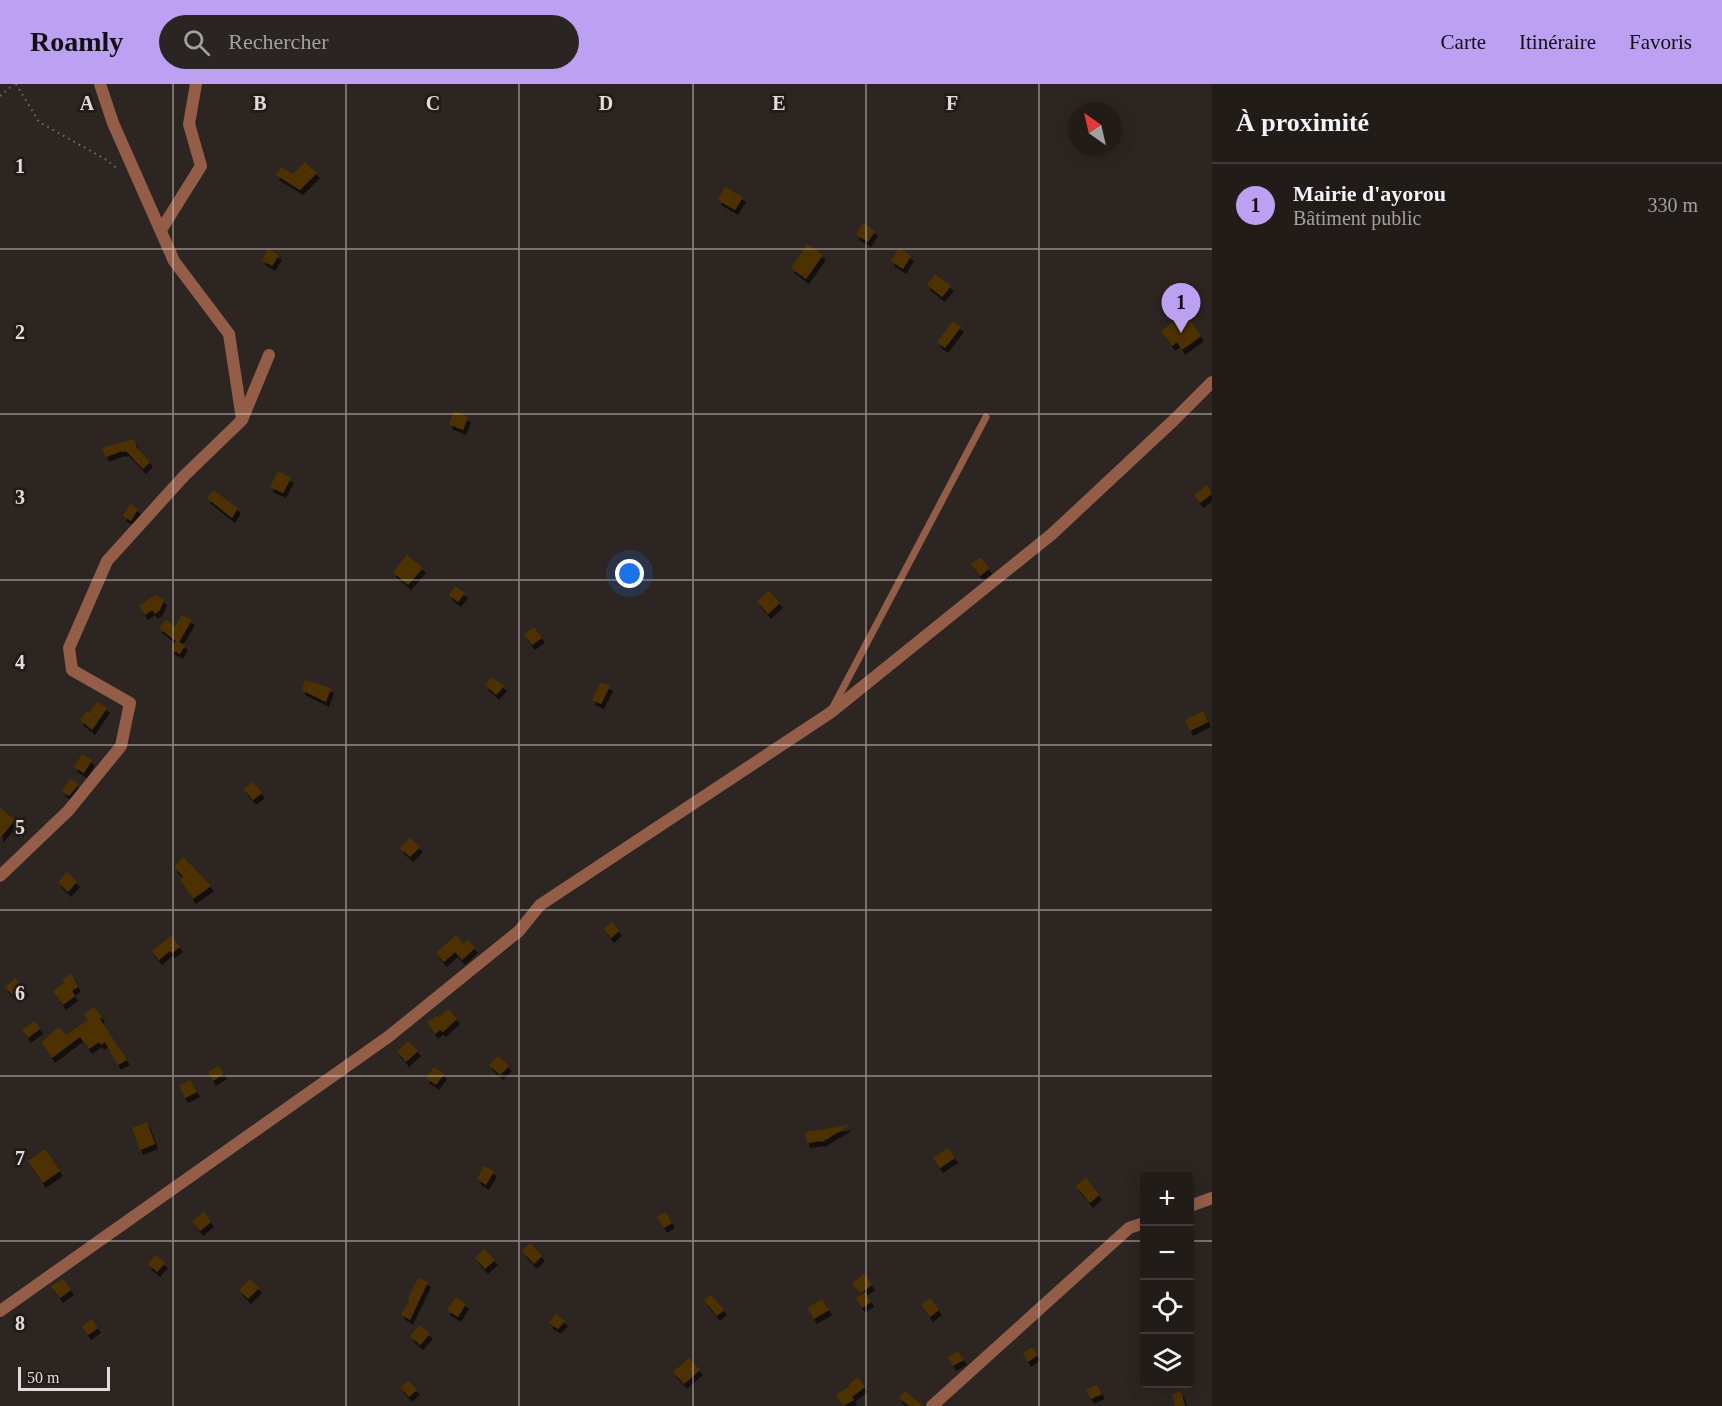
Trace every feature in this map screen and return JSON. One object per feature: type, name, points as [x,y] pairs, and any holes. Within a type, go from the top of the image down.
[{"type":"street","points":[[100,84],[113,123],[174,261],[229,334],[242,420]]},
{"type":"street","points":[[161,230],[201,166],[189,124],[196,84]]},
{"type":"street","points":[[0,876],[68,811],[121,746],[130,703],[72,670],[69,648],[107,561],[184,476],[242,420],[269,355]]},
{"type":"street","points":[[0,1311],[388,1037],[519,931],[540,904],[830,713],[1052,534],[1212,382]]},
{"type":"street","points":[[1194,1205],[1212,1198]]},
{"type":"street","points":[[932,1406],[1129,1228],[1140,1224]]},
{"type":"lane","points":[[830,713],[986,417]]},
{"type":"path","points":[[0,96],[15,84],[39,122],[105,159],[123,172]]},
{"type":"building","points":[[305,162],[317,173],[300,190],[276,175],[281,167],[293,174]]},
{"type":"building","points":[[725,187],[743,197],[735,210],[718,200]]},
{"type":"building","points":[[863,223],[875,231],[868,242],[856,235]]},
{"type":"building","points":[[807,244],[823,255],[806,279],[791,268]]},
{"type":"building","points":[[899,248],[911,256],[903,269],[891,261]]},
{"type":"building","points":[[268,249],[279,255],[272,266],[262,260]]},
{"type":"building","points":[[935,274],[951,286],[942,297],[927,285]]},
{"type":"building","points":[[1185,313],[1201,336],[1182,350],[1177,342],[1172,346],[1161,331]]},
{"type":"building","points":[[953,321],[961,327],[945,348],[937,342]]},
{"type":"building","points":[[454,411],[468,417],[463,430],[449,424]]},
{"type":"building","points":[[134,439],[137,448],[150,462],[143,469],[126,451],[106,457],[102,448]]},
{"type":"building","points":[[278,471],[291,478],[283,493],[270,487]]},
{"type":"building","points":[[1207,485],[1212,494],[1200,503],[1194,495]]},
{"type":"building","points":[[213,490],[238,508],[232,518],[207,498]]},
{"type":"building","points":[[130,504],[138,509],[131,521],[123,516]]},
{"type":"building","points":[[407,555],[423,568],[408,585],[393,572]]},
{"type":"building","points":[[981,557],[989,569],[980,576],[971,564]]},
{"type":"building","points":[[455,586],[465,593],[458,602],[449,595]]},
{"type":"building","points":[[769,591],[780,603],[768,614],[757,601]]},
{"type":"building","points":[[155,595],[164,600],[160,610],[155,614],[152,610],[145,615],[139,606]]},
{"type":"building","points":[[182,615],[192,620],[179,642],[185,645],[180,654],[171,649],[176,641],[159,628],[166,620],[175,627]]},
{"type":"building","points":[[534,627],[542,638],[532,645],[524,634]]},
{"type":"building","points":[[492,677],[504,686],[496,695],[485,685]]},
{"type":"building","points":[[305,680],[331,688],[326,702],[302,690]]},
{"type":"building","points":[[601,682],[610,686],[601,704],[592,700]]},
{"type":"building","points":[[97,702],[107,708],[92,730],[80,720]]},
{"type":"building","points":[[1203,711],[1208,722],[1190,731],[1185,720]]},
{"type":"building","points":[[82,754],[92,760],[84,773],[74,767]]},
{"type":"building","points":[[70,779],[79,784],[69,796],[62,791]]},
{"type":"building","points":[[253,782],[262,793],[253,800],[244,789]]},
{"type":"building","points":[[0,808],[15,820],[0,838]]},
{"type":"building","points":[[410,838],[420,847],[410,857],[400,848]]},
{"type":"building","points":[[183,857],[211,886],[193,899],[180,880],[183,876],[174,867]]},
{"type":"building","points":[[67,872],[77,882],[68,892],[58,882]]},
{"type":"building","points":[[612,922],[619,931],[611,938],[604,929]]},
{"type":"building","points":[[456,935],[463,944],[468,940],[475,948],[462,960],[455,952],[444,962],[436,953]]},
{"type":"building","points":[[171,936],[180,947],[172,953],[170,951],[159,960],[152,951]]},
{"type":"building","points":[[71,974],[78,987],[72,991],[75,996],[63,1005],[53,991],[64,983],[62,980]]},
{"type":"building","points":[[15,978],[26,990],[16,999],[5,987]]},
{"type":"building","points":[[94,1007],[127,1060],[118,1065],[105,1042],[101,1045],[99,1042],[89,1049],[80,1037],[52,1058],[41,1042],[59,1027],[66,1035],[88,1020],[84,1014]]},
{"type":"building","points":[[448,1009],[457,1019],[443,1032],[440,1030],[435,1034],[427,1022],[439,1017]]},
{"type":"building","points":[[35,1021],[40,1029],[28,1038],[22,1029]]},
{"type":"building","points":[[408,1041],[418,1051],[406,1062],[397,1051]]},
{"type":"building","points":[[498,1056],[509,1066],[500,1075],[489,1065]]},
{"type":"building","points":[[219,1066],[224,1074],[213,1081],[208,1072]]},
{"type":"building","points":[[434,1067],[444,1074],[436,1085],[426,1078]]},
{"type":"building","points":[[190,1080],[197,1092],[185,1098],[179,1086]]},
{"type":"building","points":[[147,1122],[155,1144],[140,1150],[132,1128]]},
{"type":"building","points":[[850,1125],[822,1142],[807,1143],[805,1132]]},
{"type":"building","points":[[948,1148],[955,1158],[940,1168],[933,1158]]},
{"type":"building","points":[[45,1149],[60,1171],[43,1183],[28,1161]]},
{"type":"building","points":[[484,1166],[494,1171],[486,1185],[477,1179]]},
{"type":"building","points":[[1086,1178],[1099,1195],[1090,1203],[1076,1186]]},
{"type":"building","points":[[204,1212],[211,1222],[200,1231],[192,1221]]},
{"type":"building","points":[[666,1212],[672,1223],[664,1228],[657,1217]]},
{"type":"building","points":[[530,1243],[542,1256],[534,1264],[522,1251]]},
{"type":"building","points":[[484,1249],[495,1260],[485,1269],[475,1258]]},
{"type":"building","points":[[155,1255],[165,1263],[157,1272],[148,1264]]},
{"type":"building","points":[[864,1274],[872,1285],[860,1294],[852,1283]]},
{"type":"building","points":[[418,1278],[428,1282],[410,1320],[401,1314],[410,1300],[408,1299]]},
{"type":"building","points":[[63,1279],[71,1290],[60,1298],[51,1286]]},
{"type":"building","points":[[250,1279],[259,1288],[248,1299],[239,1290]]},
{"type":"building","points":[[865,1292],[871,1302],[862,1308],[856,1298]]},
{"type":"building","points":[[711,1295],[724,1310],[717,1316],[704,1300]]},
{"type":"building","points":[[456,1297],[466,1304],[458,1317],[447,1310]]},
{"type":"building","points":[[930,1298],[939,1310],[930,1317],[921,1305]]},
{"type":"building","points":[[822,1299],[829,1310],[814,1319],[807,1308]]},
{"type":"building","points":[[556,1314],[565,1321],[558,1329],[549,1323]]},
{"type":"building","points":[[92,1319],[98,1328],[88,1335],[82,1326]]},
{"type":"building","points":[[420,1325],[430,1334],[420,1345],[410,1336]]},
{"type":"building","points":[[1032,1347],[1038,1355],[1028,1362],[1023,1353]]},
{"type":"building","points":[[958,1351],[964,1360],[953,1366],[948,1357]]},
{"type":"building","points":[[689,1358],[700,1370],[684,1384],[673,1372]]},
{"type":"building","points":[[858,1377],[865,1387],[852,1397],[854,1400],[843,1406],[836,1395],[850,1386],[849,1384]]},
{"type":"building","points":[[409,1381],[417,1390],[409,1397],[400,1387]]},
{"type":"building","points":[[1097,1385],[1102,1394],[1091,1399],[1086,1390]]},
{"type":"building","points":[[905,1391],[923,1406],[909,1406],[899,1398]]},
{"type":"building","points":[[1181,1391],[1185,1406],[1175,1406],[1172,1394]]},
{"type":"place","name":"Mairie d'ayorou","points":[[1181,333]]}]
